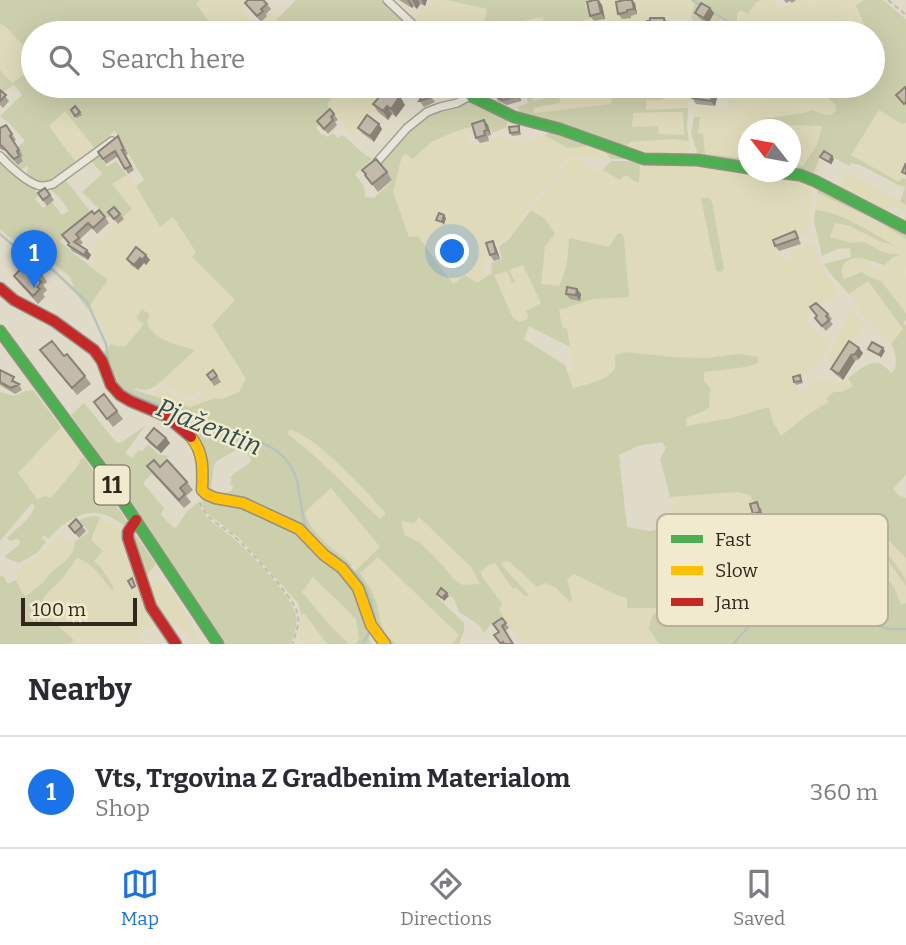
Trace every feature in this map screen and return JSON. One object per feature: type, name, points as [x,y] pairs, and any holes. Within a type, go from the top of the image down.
[{"type":"street","points":[[387,0],[409,21]]},
{"type":"street","points":[[377,162],[397,139],[427,112],[467,98]]},
{"type":"street","points":[[475,98],[514,117],[560,129],[644,159],[696,160],[738,166]]},
{"type":"street","points":[[0,156],[32,183],[45,186],[53,184],[112,141]]},
{"type":"street","points":[[801,175],[906,228]]},
{"type":"street","points":[[0,288],[8,298],[39,313],[93,349],[101,358],[110,384],[117,393],[129,401],[165,415],[192,438],[200,449],[202,490],[206,494],[243,503],[299,529],[342,568],[358,587],[373,628],[384,644]]},
{"type":"street","name":"11","points":[[0,331],[98,464],[218,644]]},
{"type":"street","points":[[136,520],[128,538],[151,607],[176,644]]},
{"type":"path","points":[[888,0],[906,15]]},
{"type":"path","points":[[202,490],[200,502],[206,515],[233,535],[290,598],[297,611],[299,623],[293,644]]},
{"type":"shaded area","points":[[200,0],[253,0],[242,11],[253,21],[209,21],[196,4]]},
{"type":"shaded area","points":[[430,0],[446,0],[487,9],[485,21],[418,21],[416,19],[421,7],[428,6]]},
{"type":"shaded area","points":[[695,0],[691,18],[650,21],[582,21],[590,19],[585,2]]},
{"type":"shaded area","points":[[763,0],[774,0],[781,9],[792,0],[809,0],[813,4],[818,0],[865,1],[856,6],[863,21],[734,21],[737,13]]},
{"type":"shaded area","points":[[271,11],[278,17],[276,21],[262,21]]},
{"type":"shaded area","points":[[543,16],[543,21],[519,21]]},
{"type":"shaded area","points":[[0,24],[21,43],[21,77],[12,83],[0,69]]},
{"type":"shaded area","points":[[332,98],[387,98],[354,137],[327,104]]},
{"type":"shaded area","points":[[559,98],[612,98],[611,104],[533,113],[533,108],[560,103]]},
{"type":"shaded area","points":[[648,98],[688,98],[688,108],[646,110],[645,100]]},
{"type":"shaded area","points":[[729,98],[828,98],[835,104],[836,110],[833,114],[826,115],[812,110],[767,119],[738,119],[738,157],[705,154],[703,135],[698,134],[699,117],[694,117],[695,107],[727,110]]},
{"type":"shaded area","points":[[879,109],[902,124],[906,123],[906,171],[899,182],[851,156]]},
{"type":"shaded area","points":[[65,111],[96,150],[77,164],[49,126]]},
{"type":"shaded area","points":[[683,112],[684,135],[659,134],[632,127],[633,113]]},
{"type":"shaded area","points":[[801,125],[822,126],[818,143],[802,166]]},
{"type":"shaded area","points":[[474,127],[474,134],[467,137],[472,146],[502,135],[524,145],[544,135],[568,148],[588,146],[605,152],[611,159],[570,157],[506,238],[486,247],[487,260],[481,268],[484,277],[477,283],[453,284],[419,236],[409,238],[393,189],[402,156],[405,154],[414,158],[431,142],[456,131]]},
{"type":"shaded area","points":[[672,139],[689,141],[690,150],[682,157],[650,157],[623,149],[630,142]]},
{"type":"shaded area","points":[[571,160],[582,161],[582,164],[598,172],[603,170],[620,179],[628,176],[639,182],[640,161],[702,164],[738,169],[738,182],[801,182],[801,180],[812,182],[808,233],[775,244],[777,253],[786,260],[792,258],[791,251],[812,242],[819,263],[838,292],[806,318],[829,344],[821,359],[804,374],[792,378],[798,392],[808,387],[808,384],[831,380],[840,383],[848,378],[853,385],[842,392],[834,392],[826,398],[828,402],[806,415],[781,436],[772,420],[769,407],[732,418],[686,426],[686,418],[704,411],[704,372],[757,357],[738,354],[707,358],[673,357],[626,352],[614,371],[573,388],[568,372],[574,368],[559,310],[593,299],[618,233],[609,247],[568,242],[570,248],[565,274],[559,286],[541,284],[545,219],[531,210]]},
{"type":"shaded area","points":[[846,171],[906,205],[903,211],[891,205],[886,212],[839,187]]},
{"type":"shaded area","points":[[127,175],[159,226],[173,217],[196,252],[193,257],[236,301],[212,326],[246,379],[239,392],[190,407],[151,394],[159,388],[189,401],[205,395],[201,387],[191,397],[183,397],[162,382],[195,350],[156,337],[149,330],[147,321],[126,346],[116,346],[111,344],[100,323],[102,318],[87,309],[108,280],[91,266],[95,257],[91,255],[94,248],[100,236],[103,238],[132,209],[112,184]]},
{"type":"shaded area","points":[[817,193],[874,219],[906,239],[906,266],[900,270],[906,279],[906,313],[881,281],[867,276],[844,280],[841,272],[842,266],[848,261],[859,257],[872,260],[869,266],[877,271],[880,265],[885,265],[898,255],[864,243],[830,238],[835,222],[894,245],[853,223],[815,210]]},
{"type":"shaded area","points":[[523,265],[541,303],[529,318],[520,322],[513,319],[494,275],[507,271],[512,283],[515,282],[509,270]]},
{"type":"shaded area","points":[[868,281],[903,329],[891,344],[879,329],[866,320],[849,294]]},
{"type":"shaded area","points":[[850,311],[865,323],[833,371],[828,355]]},
{"type":"shaded area","points":[[61,427],[84,457],[51,498],[37,499],[17,473]]},
{"type":"shaded area","points":[[289,430],[295,430],[323,449],[386,513],[380,519],[288,434]]},
{"type":"shaded area","points":[[331,488],[380,548],[357,570],[319,536],[305,515]]},
{"type":"shaded area","points":[[737,492],[750,495],[756,507],[754,512],[742,514],[672,514],[673,498]]},
{"type":"shaded area","points":[[100,517],[121,531],[128,544],[136,572],[128,582],[131,593],[142,586],[165,630],[162,633],[152,626],[140,632],[138,635],[147,643],[70,644],[74,640],[43,613],[42,599],[77,558],[91,564],[113,586],[94,561],[91,540]]},
{"type":"shaded area","points":[[419,517],[471,567],[480,584],[463,585],[455,580],[419,542],[408,535],[405,536],[401,520],[414,523]]},
{"type":"shaded area","points":[[62,533],[68,541],[75,541],[73,552],[44,582],[25,596],[16,580],[18,569]]},
{"type":"shaded area","points":[[888,539],[906,558],[906,580],[888,554]]},
{"type":"shaded area","points":[[378,557],[459,635],[452,644],[396,644],[391,639],[379,621],[375,596],[360,573]]},
{"type":"shaded area","points":[[504,561],[510,562],[537,587],[546,583],[555,587],[570,602],[572,599],[567,578],[574,574],[621,597],[627,597],[628,608],[657,607],[657,619],[650,630],[659,644],[524,644],[504,620],[498,608],[502,603],[480,572],[495,563],[516,587],[529,594],[502,565]]},
{"type":"shaded area","points":[[888,561],[906,586],[906,603],[901,605],[888,580]]},
{"type":"shaded area","points":[[313,576],[356,619],[359,640],[355,644],[349,644],[341,637],[302,591]]},
{"type":"shaded area","points":[[156,578],[167,587],[190,621],[200,641],[196,644],[178,625],[162,619],[147,587]]},
{"type":"shaded area","points":[[304,613],[327,644],[301,644],[301,615]]},
{"type":"green space","points":[[0,0],[200,0],[196,4],[209,21],[21,21],[21,43],[0,24]]},
{"type":"green space","points":[[296,0],[380,0],[404,21],[276,21]]},
{"type":"green space","points":[[446,0],[588,0],[585,3],[590,19],[543,21],[543,17],[522,21],[484,21],[487,9]]},
{"type":"green space","points":[[695,0],[763,0],[756,2],[748,14],[741,10],[737,13],[737,21],[693,21],[691,18]]},
{"type":"green space","points":[[864,0],[883,0],[906,19],[906,123],[902,124],[879,110],[851,155],[899,182],[903,178],[906,179],[906,205],[900,202],[905,187],[860,165],[852,163],[849,166],[823,152],[813,176],[801,173],[801,166],[818,143],[822,126],[801,125],[801,119],[766,119],[812,110],[826,115],[832,114],[836,110],[835,104],[828,98],[885,98],[885,21],[863,21],[856,6]]},
{"type":"green space","points":[[0,70],[12,83],[21,77],[21,94],[14,85],[0,94]]},
{"type":"green space","points":[[21,96],[332,98],[327,104],[333,112],[316,128],[327,137],[333,133],[338,138],[343,135],[372,159],[355,174],[364,186],[365,197],[374,198],[393,180],[380,165],[402,136],[426,115],[470,101],[507,119],[507,127],[492,133],[487,123],[456,131],[431,142],[413,159],[406,154],[402,156],[393,192],[409,237],[418,236],[453,284],[465,275],[477,283],[492,273],[491,263],[502,259],[499,247],[509,239],[531,210],[545,219],[555,234],[545,246],[541,284],[559,286],[568,256],[569,238],[609,247],[618,233],[622,234],[629,297],[593,299],[559,310],[562,327],[567,329],[570,347],[529,326],[524,339],[565,365],[573,388],[609,375],[615,367],[615,355],[626,352],[673,357],[707,358],[738,354],[758,357],[758,363],[746,367],[704,372],[704,381],[710,388],[709,407],[686,418],[687,426],[732,418],[769,407],[772,420],[781,436],[828,402],[826,398],[834,392],[842,392],[853,386],[848,378],[864,366],[880,364],[891,373],[895,369],[896,359],[891,344],[903,329],[868,281],[849,294],[824,264],[851,257],[850,248],[837,249],[822,256],[814,221],[815,210],[846,219],[896,246],[847,225],[835,223],[830,237],[852,243],[864,242],[881,251],[900,254],[885,265],[855,258],[845,263],[842,271],[844,279],[862,272],[881,281],[906,313],[903,323],[906,325],[906,475],[893,489],[906,498],[906,558],[888,539],[888,514],[764,514],[761,506],[756,507],[750,495],[737,492],[670,497],[660,459],[666,448],[662,442],[638,446],[619,455],[627,527],[650,531],[657,529],[657,607],[627,608],[627,597],[621,597],[574,574],[567,579],[572,599],[570,602],[555,587],[546,583],[537,587],[510,562],[504,561],[502,565],[529,595],[525,596],[516,587],[513,589],[495,563],[480,572],[502,603],[499,608],[504,620],[491,624],[484,633],[479,625],[459,612],[454,599],[443,589],[437,597],[464,623],[459,644],[452,644],[459,635],[378,557],[360,573],[374,595],[383,627],[396,644],[388,644],[378,631],[351,575],[380,547],[331,488],[305,512],[318,535],[352,565],[347,571],[301,529],[223,495],[232,490],[230,478],[251,461],[248,454],[236,450],[217,461],[211,487],[215,493],[208,493],[194,437],[119,392],[102,354],[111,344],[126,346],[144,324],[136,318],[142,309],[150,315],[147,321],[154,333],[166,341],[195,350],[156,386],[146,390],[134,390],[190,407],[239,392],[246,379],[212,325],[235,300],[192,257],[196,252],[173,217],[160,227],[136,186],[144,180],[114,130],[108,141],[96,150],[65,111],[49,126],[77,164],[50,183],[40,185],[27,175],[28,166],[20,170],[10,164],[5,156],[25,141],[0,116]],"holes":[[[523,265],[541,303],[526,311],[529,318],[520,322],[513,318],[494,275],[507,271],[512,283],[515,282],[509,270]],[[289,430],[299,433],[326,452],[386,514],[380,519],[288,434]],[[419,517],[471,567],[480,584],[463,585],[455,580],[419,542],[405,535],[401,521],[414,523]]]},
{"type":"green space","points":[[527,98],[532,98],[533,101],[560,98],[560,103],[533,108],[534,113],[611,104],[612,98],[663,98],[646,100],[646,110],[688,108],[689,141],[672,139],[630,142],[623,149],[521,116],[518,107],[528,103]],"holes":[[[683,112],[684,135],[659,134],[658,126],[632,127],[633,113]]]},
{"type":"green space","points":[[694,117],[700,117],[698,133],[703,134],[705,154],[738,157],[738,162],[698,155],[691,133]]},
{"type":"green space","points":[[555,131],[628,156],[625,159],[611,159],[605,152],[588,146],[568,148],[544,135]]},
{"type":"green space","points":[[99,154],[107,167],[116,161],[127,175],[112,184],[132,209],[122,218],[114,212],[108,218],[82,192],[102,174],[90,159]]},
{"type":"green space","points":[[634,158],[640,161],[639,182],[628,176],[620,180],[603,170],[611,161],[629,161]]},
{"type":"green space","points":[[0,160],[38,187],[35,190],[39,195],[35,199],[43,208],[52,202],[62,215],[69,211],[56,194],[46,188],[64,178],[90,211],[86,215],[90,219],[80,224],[75,223],[72,227],[75,230],[60,241],[108,280],[87,309],[76,293],[70,277],[41,253],[7,236],[0,229]]},
{"type":"green space","points":[[818,186],[906,230],[906,239],[874,219],[817,193]]},
{"type":"green space","points":[[701,198],[709,198],[712,202],[724,269],[721,272],[716,271]]},
{"type":"green space","points":[[33,390],[61,427],[18,473],[37,499],[45,496],[51,498],[84,457],[128,523],[125,526],[98,513],[81,515],[60,527],[48,539],[43,535],[42,538],[46,542],[37,553],[19,563],[5,556],[19,545],[20,541],[10,541],[7,538],[27,520],[35,506],[32,503],[0,541],[0,392],[14,396]]},
{"type":"green space","points":[[84,403],[117,443],[146,425],[125,453],[132,458],[148,444],[159,455],[169,456],[143,483],[164,508],[161,515],[174,528],[177,527],[187,511],[199,502],[208,518],[248,552],[291,604],[295,612],[296,628],[291,644],[223,644],[71,415]]},
{"type":"green space","points":[[202,500],[247,506],[292,527],[348,578],[364,610],[370,642],[373,644],[355,644],[359,639],[356,619],[313,577],[302,592],[349,644],[327,644],[304,613],[301,615],[298,603],[239,538],[208,514],[203,508]]},
{"type":"green space","points":[[100,517],[91,540],[103,551],[94,561],[114,588],[112,590],[93,568],[77,558],[42,603],[43,613],[74,640],[70,644],[0,644],[0,576],[4,577],[8,584],[16,580],[26,596],[73,552],[75,541],[89,532],[79,520]]},
{"type":"green space","points":[[132,530],[156,564],[144,579],[131,532]]},
{"type":"green space","points":[[888,554],[905,578],[906,586],[888,560]]},
{"type":"green space","points":[[888,579],[901,605],[906,603],[906,644],[659,644],[648,630],[653,614],[657,612],[657,626],[888,626]]},
{"type":"building","points":[[248,0],[263,0],[267,4],[257,16],[245,3]]},
{"type":"building","points":[[598,0],[601,13],[590,16],[587,2]]},
{"type":"building","points":[[632,0],[634,9],[618,14],[616,2]]},
{"type":"building","points":[[701,3],[710,8],[704,18],[695,13]]},
{"type":"building","points":[[650,18],[664,18],[664,21],[650,21]]},
{"type":"building","points":[[905,87],[906,102],[904,104],[896,95]]},
{"type":"building","points":[[0,90],[6,95],[0,101]]},
{"type":"building","points":[[378,98],[399,98],[391,109],[387,106],[383,111],[373,104]]},
{"type":"building","points":[[75,106],[80,112],[75,116],[71,110]]},
{"type":"building","points":[[330,109],[334,114],[331,117],[333,120],[324,129],[317,121]]},
{"type":"building","points":[[367,115],[379,124],[370,136],[358,128]]},
{"type":"building","points":[[484,120],[487,130],[484,131],[485,135],[476,138],[472,124]]},
{"type":"building","points":[[6,125],[19,150],[19,156],[14,159],[0,145],[0,128]]},
{"type":"building","points":[[519,126],[519,132],[510,133],[509,127]]},
{"type":"building","points":[[118,136],[131,166],[125,169],[115,151],[103,159],[98,152]]},
{"type":"building","points":[[824,151],[832,156],[829,162],[820,157]]},
{"type":"building","points":[[376,159],[387,172],[372,184],[362,170]]},
{"type":"building","points":[[45,188],[50,195],[43,200],[38,193]]},
{"type":"building","points":[[114,207],[120,214],[114,219],[108,212]]},
{"type":"building","points":[[99,210],[105,217],[93,228],[88,223],[76,234],[79,238],[74,242],[87,250],[84,255],[68,245],[62,235],[92,211],[94,214]]},
{"type":"building","points":[[439,213],[444,215],[442,222],[436,220]]},
{"type":"building","points":[[795,231],[798,238],[775,246],[773,240]]},
{"type":"building","points":[[493,241],[496,253],[490,255],[486,243]]},
{"type":"building","points":[[43,244],[49,248],[43,256],[37,251]]},
{"type":"building","points":[[136,247],[146,255],[134,265],[127,259]]},
{"type":"building","points":[[28,261],[42,274],[37,278],[41,282],[37,287],[40,289],[33,296],[14,276]]},
{"type":"building","points":[[567,287],[577,289],[576,295],[566,294]]},
{"type":"building","points":[[816,303],[828,314],[826,316],[829,320],[822,326],[810,307]]},
{"type":"building","points":[[52,341],[85,376],[72,388],[40,350]]},
{"type":"building","points":[[849,341],[859,348],[839,374],[831,369]]},
{"type":"building","points":[[872,342],[883,348],[879,355],[868,349]]},
{"type":"building","points":[[0,370],[14,377],[12,381],[19,384],[11,388],[0,382]]},
{"type":"building","points":[[213,370],[217,376],[211,380],[207,375]]},
{"type":"building","points":[[800,375],[801,381],[794,382],[793,377]]},
{"type":"building","points":[[104,394],[117,411],[107,419],[94,402]]},
{"type":"building","points":[[154,428],[166,438],[157,448],[146,438]]},
{"type":"building","points":[[154,460],[160,467],[167,460],[187,482],[180,488],[185,494],[179,500],[147,466]]},
{"type":"building","points":[[757,502],[760,512],[753,514],[750,504]]},
{"type":"building","points":[[76,519],[82,526],[75,533],[69,526]]},
{"type":"building","points":[[132,578],[135,586],[132,588],[128,581]]},
{"type":"building","points":[[441,588],[447,593],[442,598],[437,594]]},
{"type":"building","points":[[502,618],[506,623],[502,626],[513,644],[501,644],[494,635],[499,632],[493,624]]},
{"type":"waterway","points":[[692,0],[702,6]]},
{"type":"waterway","points":[[711,12],[728,21]]},
{"type":"waterway","name":"Pjažentin","points":[[0,234],[21,252],[34,257],[54,271],[87,302],[106,344],[109,367]]},
{"type":"waterway","name":"Pjažentin","points":[[113,380],[135,396],[214,427],[256,440],[275,450],[294,473],[308,532]]},
{"type":"waterway","name":"Pjažentin","points":[[324,549],[344,562],[360,579],[370,599],[375,623]]},
{"type":"waterway","points":[[733,644],[749,626]]},
{"type":"waterway","points":[[880,626],[906,629]]},
{"type":"waterway","name":"Pjažentin","points":[[363,644],[371,629]]},
{"type":"traffic: fast","points":[[475,98],[514,117],[560,129],[644,159],[697,160],[738,166]]},
{"type":"traffic: fast","points":[[801,175],[906,228]]},
{"type":"traffic: fast","points":[[0,331],[98,464],[218,644]]},
{"type":"traffic: slow","points":[[191,437],[200,456],[202,490],[215,498],[243,503],[299,529],[324,555],[342,568],[358,588],[371,625],[385,644]]},
{"type":"traffic: jam","points":[[0,288],[14,300],[54,321],[94,350],[102,361],[111,385],[120,395],[166,416],[191,437]]},
{"type":"traffic: jam","points":[[136,520],[128,532],[128,538],[151,607],[176,644]]},
{"type":"place","name":"Vts, Trgovina Z Gradbenim Materialom","points":[[34,288]]}]
